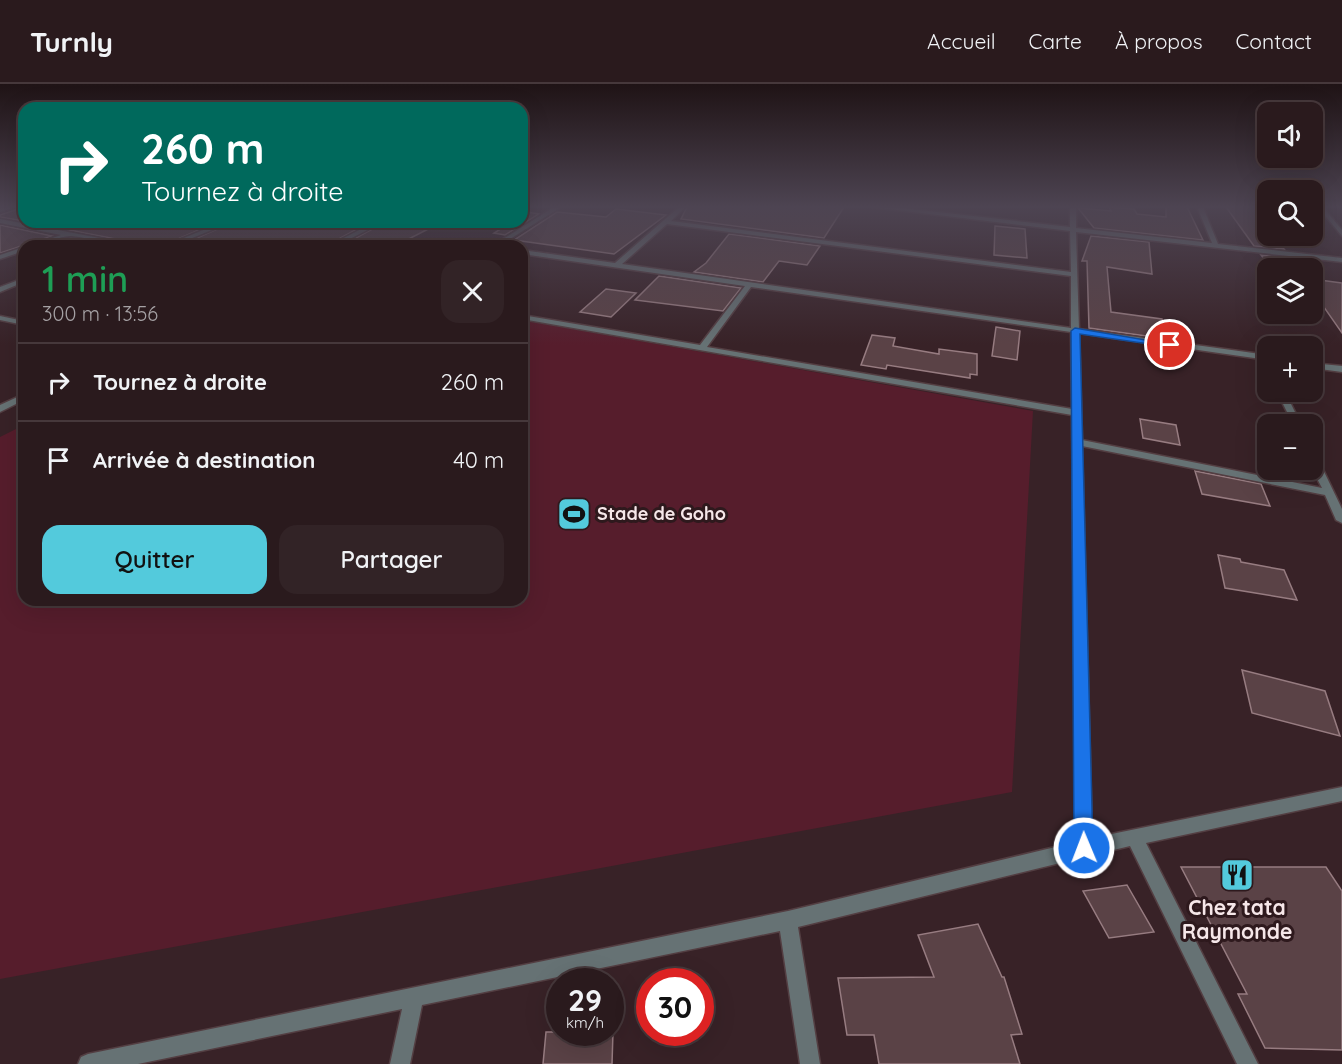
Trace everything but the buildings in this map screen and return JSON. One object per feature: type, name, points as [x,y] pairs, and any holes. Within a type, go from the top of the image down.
[{"type":"street","points":[[528,253],[1257,358]]},
{"type":"street","points":[[616,266],[631,253]]},
{"type":"street","points":[[912,253],[1074,273]]},
{"type":"street","points":[[1074,253],[1084,848]]},
{"type":"street","points":[[1277,253],[1342,260]]},
{"type":"street","points":[[0,290],[18,282]]},
{"type":"street","points":[[701,349],[749,285]]},
{"type":"street","points":[[0,318],[18,322]]},
{"type":"street","points":[[528,318],[1077,413]]},
{"type":"street","points":[[1323,366],[1342,369]]},
{"type":"street","points":[[0,409],[18,400]]},
{"type":"street","points":[[1077,442],[1329,493]]},
{"type":"street","points":[[1323,480],[1342,520]]},
{"type":"street","points":[[88,1064],[788,920],[1084,848],[1342,794]]},
{"type":"street","points":[[1135,838],[1248,1064]]},
{"type":"street","points":[[788,920],[810,1064]]},
{"type":"street","points":[[400,1064],[414,998]]},
{"type":"shaded area","points":[[528,321],[1033,411],[1012,792],[0,979],[0,437],[18,428],[18,606],[528,606]]},
{"type":"place","name":"Stade de Goho","points":[[574,514]]},
{"type":"place","name":"Chez tata Raymonde","points":[[1237,875]]},
{"type":"route","points":[[1084,848],[1075,331],[1170,345]]}]
